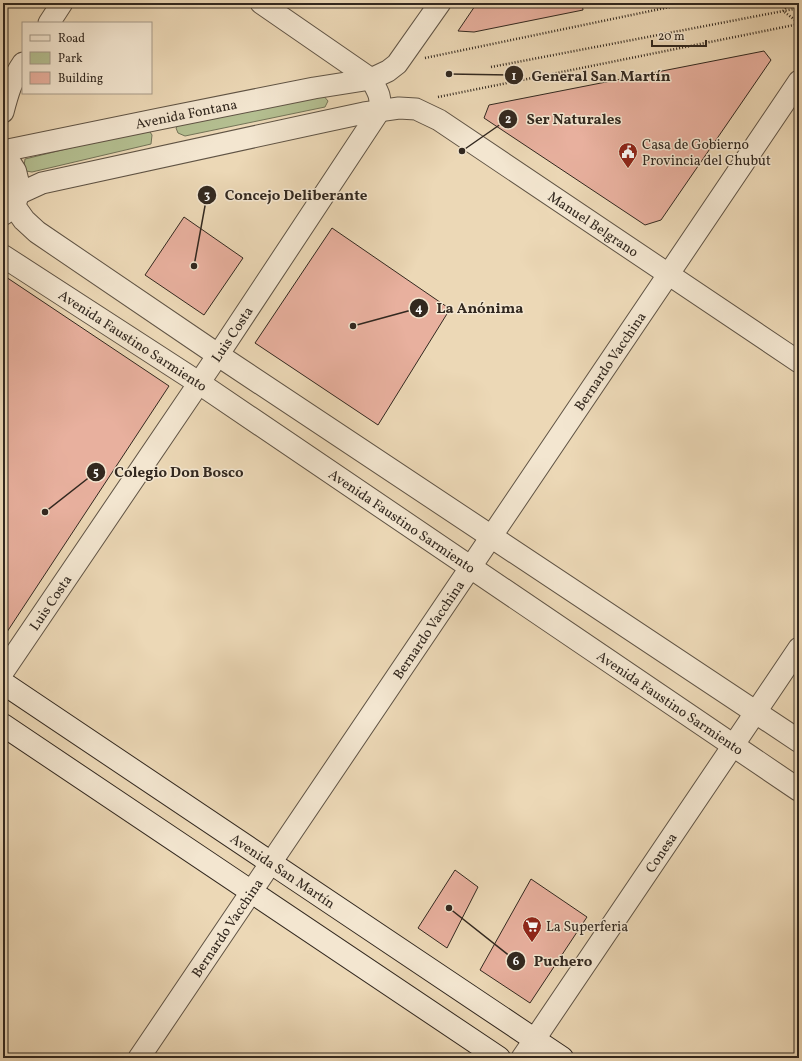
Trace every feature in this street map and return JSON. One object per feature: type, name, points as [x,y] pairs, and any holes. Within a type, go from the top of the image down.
[{"type":"street","points":[[50,22],[62,3]]},
{"type":"street","points":[[261,3],[376,93]]},
{"type":"street","points":[[12,204],[42,183],[322,122],[376,93],[388,71],[397,64],[440,3]]},
{"type":"street","points":[[3,112],[9,90],[22,63]]},
{"type":"street","name":"Bernardo Vacchina","points":[[139,1058],[799,81]]},
{"type":"street","name":"Avenida Fontana","points":[[3,152],[306,89],[376,93]]},
{"type":"street","name":"Manuel Belgrano","points":[[376,93],[399,108],[416,109],[439,120],[799,362]]},
{"type":"street","name":"Luis Costa","points":[[3,672],[218,355],[376,93]]},
{"type":"street","points":[[3,152],[15,171],[18,183],[12,204]]},
{"type":"street","points":[[12,204],[24,220],[37,232],[218,355],[799,741]]},
{"type":"street","name":"Avenida Faustino Sarmiento","points":[[3,256],[199,383],[799,790]]},
{"type":"street","name":"Conesa","points":[[522,1058],[799,648]]},
{"type":"street","name":"Avenida San Martín","points":[[3,683],[562,1058]]},
{"type":"street","points":[[3,726],[499,1058]]},
{"type":"path","points":[[397,64],[689,3]]},
{"type":"path","points":[[783,11],[789,3]]},
{"type":"path","points":[[491,67],[799,8]]},
{"type":"path","points":[[783,11],[799,23]]},
{"type":"path","points":[[416,109],[431,98],[799,23]]},
{"type":"green space","points":[[322,94],[328,101],[325,107],[185,136],[178,133],[176,128],[180,123]]},
{"type":"green space","points":[[148,129],[152,135],[151,144],[32,172],[26,171],[24,166],[25,159]]},
{"type":"building","points":[[477,3],[582,3],[583,10],[474,32],[458,31]]},
{"type":"building","name":"Casa de Gobierno Provincia del Chubut","points":[[764,51],[771,60],[661,220],[645,225],[484,118],[489,105]]},
{"type":"building","points":[[184,217],[243,258],[204,315],[145,275]]},
{"type":"building","points":[[332,228],[450,309],[378,425],[255,343]]},
{"type":"building","points":[[3,275],[169,386],[3,638]]},
{"type":"building","points":[[455,870],[478,887],[447,948],[418,928]]},
{"type":"building","name":"La Superferia","points":[[531,879],[587,917],[530,1003],[480,970]]},
{"type":"place","name":"General San Martín","points":[[449,74]]},
{"type":"place","name":"Ser Naturales","points":[[462,151]]},
{"type":"place","name":"Casa de Gobierno Provincia del Chubut","points":[[628,169]]},
{"type":"place","name":"Concejo Deliberante","points":[[194,266]]},
{"type":"place","name":"La Anónima","points":[[353,326]]},
{"type":"place","name":"Colegio Don Bosco","points":[[45,512]]},
{"type":"place","name":"Puchero","points":[[449,908]]},
{"type":"place","name":"La Superferia","points":[[532,943]]}]
